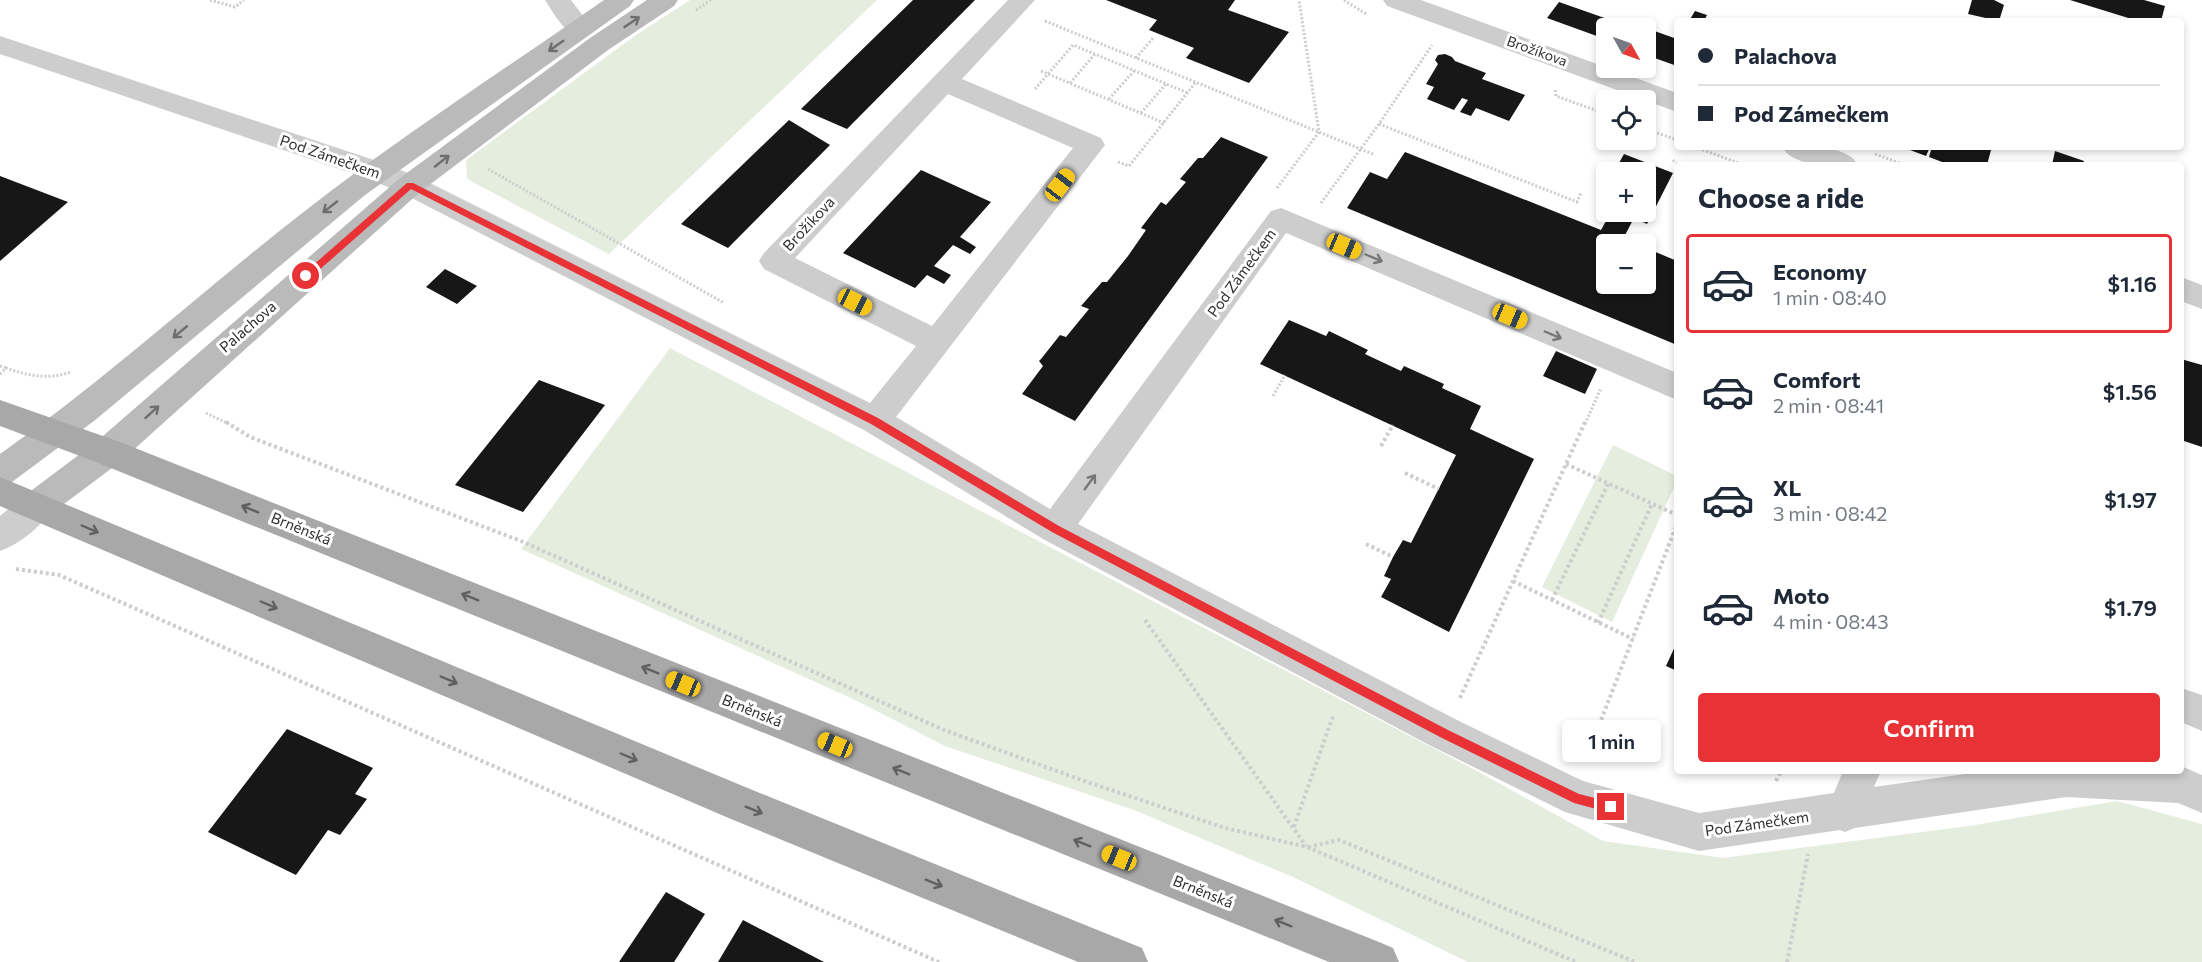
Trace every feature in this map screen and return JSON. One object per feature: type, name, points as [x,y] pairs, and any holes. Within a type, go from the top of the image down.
[{"type":"main road","name":"Brněnská","points":[[0,413],[58,432],[108,452],[1334,954],[1379,962]]},
{"type":"main road","points":[[0,492],[736,803],[1128,962]]},
{"type":"street","points":[[558,0],[580,29]]},
{"type":"street","points":[[0,472],[58,432],[124,380],[315,219],[376,171],[621,0]]},
{"type":"street","name":"Palachova","points":[[36,506],[108,452],[410,185],[514,106],[665,0]]},
{"type":"street","name":"Brožíkova","points":[[1396,0],[1424,4],[1674,102]]},
{"type":"street","name":"Brožíkova","points":[[936,342],[774,261],[1018,4]]},
{"type":"street","name":"Pod Zámečkem","points":[[0,45],[376,171],[410,185],[875,421],[1055,529],[1444,733],[1578,799],[1699,832],[1830,815],[2066,778],[2180,784],[2202,794]]},
{"type":"street","points":[[875,421],[1091,145],[943,81]]},
{"type":"street","points":[[1812,150],[1855,158]]},
{"type":"street","points":[[1292,224],[1674,386]]},
{"type":"street","name":"Pod Zámečkem","points":[[1055,529],[1292,224]]},
{"type":"street","points":[[2184,290],[2202,297]]},
{"type":"street","points":[[0,536],[36,506]]},
{"type":"street","points":[[2184,706],[2202,713]]},
{"type":"street","points":[[1830,815],[1860,774]]},
{"type":"path","points":[[210,0],[235,8],[244,0]]},
{"type":"path","points":[[694,12],[711,0]]},
{"type":"path","points":[[1299,0],[1319,132],[1260,210],[1292,224],[1379,124],[1437,37]]},
{"type":"path","points":[[1018,4],[1136,58],[1373,154]]},
{"type":"path","points":[[1136,58],[1154,37]]},
{"type":"path","points":[[1014,112],[1073,45],[1188,93]]},
{"type":"path","points":[[1070,83],[1095,54]]},
{"type":"path","points":[[1041,71],[1164,123]]},
{"type":"path","points":[[1109,99],[1134,71]]},
{"type":"path","points":[[1087,150],[1129,166],[1197,82]]},
{"type":"path","points":[[1141,113],[1166,84]]},
{"type":"path","points":[[1379,124],[1577,202],[1581,193]]},
{"type":"path","points":[[1656,133],[1674,139]]},
{"type":"path","points":[[1703,150],[1736,162]]},
{"type":"path","points":[[1855,158],[1884,162]]},
{"type":"path","points":[[480,164],[727,305]]},
{"type":"path","points":[[1458,703],[1613,360]]},
{"type":"path","points":[[0,366],[37,379],[57,377],[90,365],[124,380]]},
{"type":"path","points":[[0,374],[6,368]]},
{"type":"path","points":[[1273,396],[1285,375]]},
{"type":"path","points":[[168,398],[221,419],[250,437],[521,541],[944,730],[1087,782],[1225,828],[1307,847],[1576,962]]},
{"type":"path","points":[[1381,446],[1393,425]]},
{"type":"path","points":[[1566,464],[1674,514]]},
{"type":"path","points":[[1405,473],[1439,489]]},
{"type":"path","points":[[1552,600],[1608,484]]},
{"type":"path","points":[[1598,623],[1652,504]]},
{"type":"path","points":[[1582,768],[1674,532]]},
{"type":"path","points":[[1366,544],[1393,557]]},
{"type":"path","points":[[12,568],[59,575],[939,962]]},
{"type":"path","points":[[1513,581],[1633,639]]},
{"type":"path","points":[[1143,617],[1307,847]]},
{"type":"path","points":[[1294,828],[1345,681]]},
{"type":"path","points":[[1779,774],[1771,788],[1830,815],[1787,962]]},
{"type":"path","points":[[1307,847],[1339,840],[1635,962]]},
{"type":"green space","points":[[690,0],[877,0],[609,254],[467,179],[466,160],[636,35]]},
{"type":"green space","points":[[670,348],[1477,771],[1603,841],[1723,858],[1969,826],[2117,801],[2202,824],[2202,962],[1468,962],[1293,877],[1134,810],[945,746],[853,699],[521,549]]},
{"type":"green space","points":[[1613,445],[1674,475],[1674,488],[1612,622],[1542,587]]},
{"type":"building","points":[[913,0],[975,0],[847,129],[801,109]]},
{"type":"building","points":[[1106,0],[1235,0],[1228,10],[1289,32],[1249,83],[1186,58],[1194,48],[1149,30],[1157,20]]},
{"type":"building","points":[[1972,0],[1994,0],[2004,5],[2000,18],[1968,14]]},
{"type":"building","points":[[2070,0],[2144,0],[2165,6],[2162,18],[2128,18]]},
{"type":"building","points":[[1559,2],[1605,18],[1596,18],[1596,36],[1547,18]]},
{"type":"building","points":[[1695,11],[1707,15],[1706,18],[1691,18]]},
{"type":"building","points":[[1656,32],[1674,38],[1674,65],[1656,59]]},
{"type":"building","points":[[1445,54],[1455,61],[1486,73],[1482,79],[1525,95],[1509,121],[1476,108],[1471,116],[1460,112],[1468,100],[1462,98],[1454,110],[1427,99],[1434,87],[1426,84],[1438,64],[1435,60],[1438,55]]},
{"type":"building","points":[[789,120],[830,145],[728,248],[681,224]]},
{"type":"building","points":[[1221,137],[1268,157],[1075,421],[1022,394],[1043,366],[1039,361],[1060,335],[1066,337],[1089,309],[1081,306],[1102,282],[1107,282],[1128,256],[1146,230],[1141,228],[1161,202],[1166,205],[1186,182],[1180,179]]},
{"type":"building","points":[[1910,150],[1929,150],[1926,156]]},
{"type":"building","points":[[1931,150],[1991,150],[1988,162],[1942,162],[1929,157]]},
{"type":"building","points":[[2055,151],[2084,161],[2084,162],[2053,162]]},
{"type":"building","points":[[1405,152],[1601,230],[1605,222],[1632,222],[1626,234],[1596,234],[1596,294],[1656,294],[1656,252],[1674,260],[1674,344],[1347,208],[1370,172],[1387,179]]},
{"type":"building","points":[[1624,154],[1645,162],[1620,162]]},
{"type":"building","points":[[1656,166],[1673,173],[1656,206]]},
{"type":"building","points":[[921,170],[991,202],[960,237],[976,247],[970,254],[953,245],[934,266],[951,275],[944,284],[927,275],[915,288],[843,253]]},
{"type":"building","points":[[0,176],[68,202],[0,261]]},
{"type":"building","points":[[445,269],[477,286],[457,304],[426,287]]},
{"type":"building","points":[[1289,320],[1326,336],[1329,331],[1368,350],[1365,354],[1401,371],[1404,366],[1444,384],[1442,388],[1481,406],[1470,429],[1534,459],[1449,632],[1381,597],[1391,579],[1384,576],[1393,557],[1403,540],[1411,543],[1456,455],[1260,364]]},
{"type":"building","points":[[1556,351],[1597,369],[1585,394],[1543,376]]},
{"type":"building","points":[[2184,360],[2202,365],[2202,447],[2184,441]]},
{"type":"building","points":[[539,380],[605,405],[523,512],[455,485]]},
{"type":"building","points":[[1674,649],[1674,670],[1666,666]]},
{"type":"building","points":[[287,729],[373,768],[355,794],[367,799],[340,835],[328,830],[296,875],[208,832]]},
{"type":"building","points":[[666,892],[705,914],[674,962],[619,962]]},
{"type":"building","points":[[743,920],[824,962],[718,962]]},
{"type":"route","points":[[306,276],[410,185],[875,421],[1055,529],[1444,733],[1578,799],[1611,807]]}]
